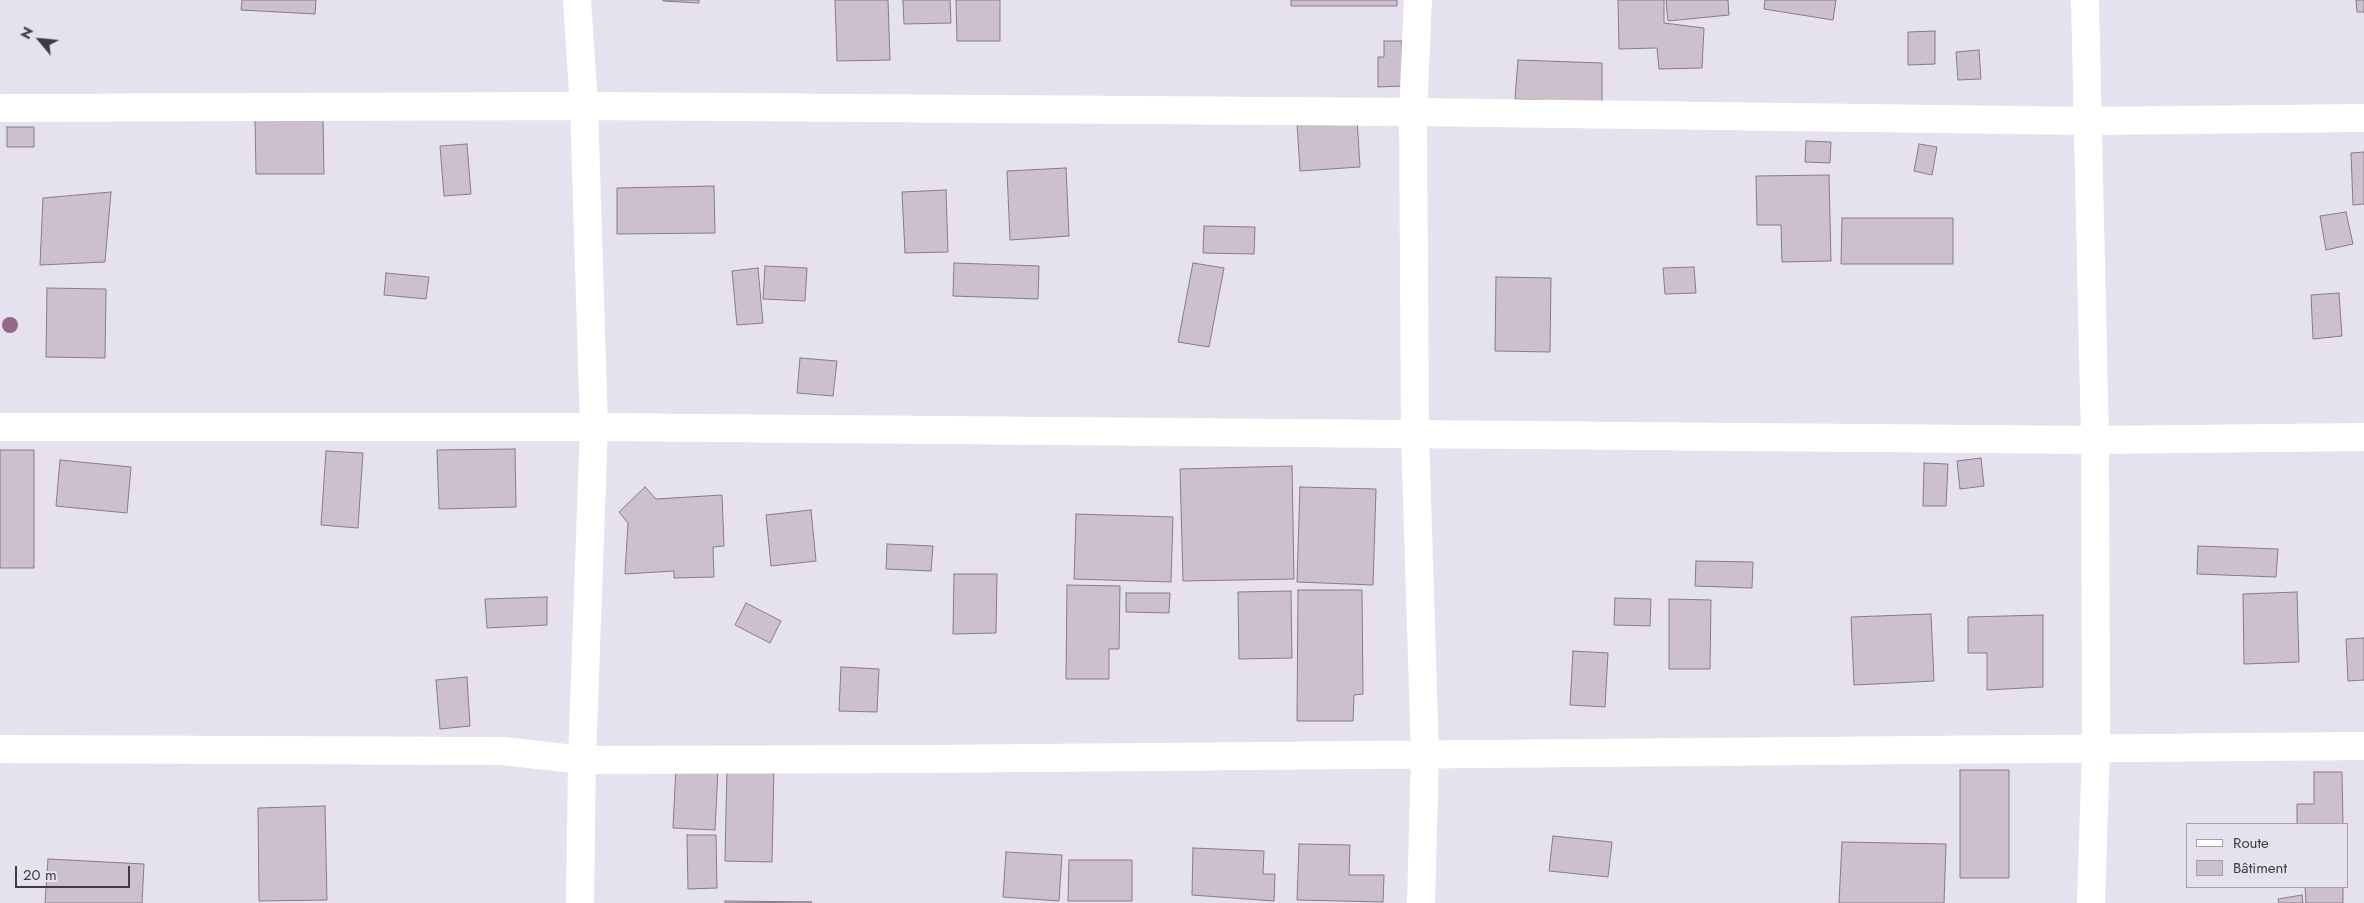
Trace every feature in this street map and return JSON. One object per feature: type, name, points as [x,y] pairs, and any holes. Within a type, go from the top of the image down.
[{"type":"street","points":[[577,0],[584,106],[594,428],[582,760],[580,903]]},
{"type":"street","points":[[1418,0],[1413,112],[1415,434],[1425,755],[1421,903]]},
{"type":"street","points":[[2085,0],[2095,440],[2096,748],[2091,903]]},
{"type":"street","points":[[0,108],[584,106],[1413,112],[2089,121],[2364,118]]},
{"type":"street","points":[[0,427],[594,428],[2095,440],[2364,436]]},
{"type":"street","points":[[0,749],[503,750],[582,760],[1425,755],[2364,746]]},
{"type":"building","points":[[242,0],[316,0],[315,14],[241,10]]},
{"type":"building","points":[[699,0],[699,3],[663,1]]},
{"type":"building","points":[[835,0],[888,0],[890,60],[837,61]]},
{"type":"building","points":[[903,0],[950,0],[951,23],[904,24]]},
{"type":"building","points":[[956,0],[1000,0],[1000,41],[957,41]]},
{"type":"building","points":[[1291,0],[1397,0],[1397,6],[1291,6]]},
{"type":"building","points":[[1618,0],[1664,0],[1664,23],[1704,28],[1702,68],[1659,69],[1657,48],[1619,49]]},
{"type":"building","points":[[1666,0],[1728,0],[1729,15],[1668,21]]},
{"type":"building","points":[[1765,0],[1836,0],[1833,20],[1764,9]]},
{"type":"building","points":[[2356,0],[2364,0],[2364,12],[2357,12]]},
{"type":"building","points":[[1935,31],[1935,64],[1908,65],[1908,32]]},
{"type":"building","points":[[1384,41],[1402,41],[1403,86],[1378,87],[1378,57],[1384,57]]},
{"type":"building","points":[[1979,50],[1981,79],[1958,80],[1956,52]]},
{"type":"building","points":[[1518,60],[1602,63],[1602,103],[1515,99]]},
{"type":"building","points":[[323,118],[324,174],[256,174],[255,119]]},
{"type":"building","points":[[1357,118],[1360,167],[1300,171],[1297,122]]},
{"type":"building","points":[[7,127],[34,127],[34,147],[7,147]]},
{"type":"building","points":[[1806,141],[1831,142],[1830,163],[1805,162]]},
{"type":"building","points":[[467,144],[471,194],[444,196],[440,146]]},
{"type":"building","points":[[1919,144],[1937,147],[1932,175],[1914,171]]},
{"type":"building","points":[[2364,152],[2364,204],[2353,205],[2351,153]]},
{"type":"building","points":[[1066,168],[1069,236],[1010,240],[1007,171]]},
{"type":"building","points":[[1829,175],[1831,261],[1782,262],[1781,225],[1757,225],[1756,176]]},
{"type":"building","points":[[714,186],[715,233],[617,234],[617,188]]},
{"type":"building","points":[[946,190],[948,252],[905,253],[902,192]]},
{"type":"building","points":[[111,192],[105,262],[40,265],[43,198]]},
{"type":"building","points":[[2346,212],[2353,244],[2326,250],[2320,216]]},
{"type":"building","points":[[1842,218],[1953,218],[1953,264],[1841,264]]},
{"type":"building","points":[[1204,226],[1255,227],[1254,254],[1203,253]]},
{"type":"building","points":[[954,263],[1039,266],[1038,299],[953,296]]},
{"type":"building","points":[[1193,263],[1224,268],[1209,347],[1178,342]]},
{"type":"building","points":[[765,266],[807,268],[805,301],[763,299]]},
{"type":"building","points":[[1694,267],[1696,293],[1665,294],[1663,268]]},
{"type":"building","points":[[758,268],[763,323],[737,325],[732,271]]},
{"type":"building","points":[[386,273],[429,277],[426,299],[384,295]]},
{"type":"building","points":[[1496,277],[1551,278],[1550,352],[1495,351]]},
{"type":"building","points":[[47,288],[106,289],[105,358],[46,357]]},
{"type":"building","points":[[2339,293],[2342,336],[2313,339],[2311,295]]},
{"type":"building","points":[[800,358],[837,361],[833,396],[797,393]]},
{"type":"building","points":[[515,449],[516,507],[439,509],[437,450]]},
{"type":"building","points":[[0,450],[34,450],[34,568],[0,568]]},
{"type":"building","points":[[326,451],[363,453],[358,528],[321,525]]},
{"type":"building","points":[[1981,458],[1984,486],[1960,489],[1957,461]]},
{"type":"building","points":[[60,460],[131,467],[127,513],[56,506]]},
{"type":"building","points":[[1924,463],[1948,464],[1946,506],[1923,506]]},
{"type":"building","points":[[1292,466],[1294,579],[1183,581],[1180,469]]},
{"type":"building","points":[[645,487],[656,499],[722,495],[724,546],[713,547],[714,577],[674,578],[674,571],[625,574],[628,523],[619,512]]},
{"type":"building","points":[[1300,487],[1376,489],[1373,585],[1297,582]]},
{"type":"building","points":[[811,510],[816,561],[771,566],[766,515]]},
{"type":"building","points":[[1076,514],[1173,517],[1171,582],[1074,579]]},
{"type":"building","points":[[887,544],[933,546],[931,571],[886,569]]},
{"type":"building","points":[[2198,546],[2278,549],[2276,577],[2197,574]]},
{"type":"building","points":[[1696,561],[1753,562],[1752,588],[1695,586]]},
{"type":"building","points":[[954,574],[997,574],[996,633],[953,634]]},
{"type":"building","points":[[1067,585],[1120,586],[1119,649],[1109,649],[1109,679],[1066,679]]},
{"type":"building","points":[[1298,590],[1362,590],[1363,694],[1354,695],[1353,721],[1297,721]]},
{"type":"building","points":[[1291,591],[1292,658],[1239,659],[1238,592]]},
{"type":"building","points":[[2297,592],[2299,662],[2244,664],[2243,594]]},
{"type":"building","points":[[1126,593],[1170,593],[1169,613],[1126,612]]},
{"type":"building","points":[[547,597],[547,625],[487,628],[485,599]]},
{"type":"building","points":[[1615,598],[1651,599],[1650,626],[1614,625]]},
{"type":"building","points":[[1669,599],[1711,600],[1710,669],[1669,669]]},
{"type":"building","points":[[746,603],[781,621],[770,643],[735,625]]},
{"type":"building","points":[[1931,614],[1934,681],[1854,685],[1851,617]]},
{"type":"building","points":[[2043,615],[2043,687],[1987,690],[1987,653],[1968,653],[1968,617]]},
{"type":"building","points":[[2364,638],[2364,680],[2348,681],[2346,639]]},
{"type":"building","points":[[1573,651],[1608,653],[1605,707],[1570,705]]},
{"type":"building","points":[[841,667],[879,669],[877,712],[839,711]]},
{"type":"building","points":[[467,677],[470,726],[440,729],[436,680]]},
{"type":"building","points":[[727,765],[774,765],[772,862],[725,861]]},
{"type":"building","points":[[676,767],[718,769],[715,830],[673,828]]},
{"type":"building","points":[[1960,770],[2009,770],[2009,878],[1960,878]]},
{"type":"building","points":[[2314,772],[2342,772],[2343,823],[2297,823],[2297,804],[2314,804]]},
{"type":"building","points":[[325,806],[327,900],[259,901],[258,808]]},
{"type":"building","points":[[687,835],[716,835],[717,888],[688,889]]},
{"type":"building","points":[[1553,836],[1612,842],[1608,877],[1549,871]]},
{"type":"building","points":[[1842,842],[1946,844],[1944,903],[1839,903]]},
{"type":"building","points":[[1299,844],[1350,845],[1349,875],[1384,875],[1383,902],[1297,900]]},
{"type":"building","points":[[1193,848],[1264,851],[1263,874],[1275,874],[1274,901],[1192,895]]},
{"type":"building","points":[[1006,852],[1062,855],[1059,901],[1003,897]]},
{"type":"building","points":[[48,859],[144,864],[142,903],[45,903]]},
{"type":"building","points":[[1069,860],[1132,860],[1132,901],[1068,901]]},
{"type":"building","points":[[2305,888],[2343,888],[2343,903],[2306,903]]},
{"type":"building","points":[[2302,895],[2303,903],[2279,903],[2278,899]]},
{"type":"building","points":[[725,901],[812,902],[725,903]]}]
